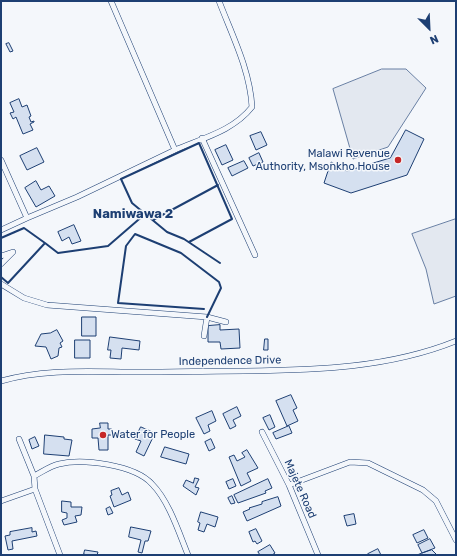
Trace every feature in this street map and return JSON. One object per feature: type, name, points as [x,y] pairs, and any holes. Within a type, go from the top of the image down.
[{"type":"street","points":[[111,1],[175,150]]},
{"type":"street","points":[[1,230],[175,150],[234,125],[244,117],[252,107],[251,93],[237,45],[219,1]]},
{"type":"street","points":[[202,138],[255,255]]},
{"type":"street","points":[[1,160],[27,218]]},
{"type":"street","points":[[1,256],[13,252],[1,264]]},
{"type":"street","points":[[1,284],[24,298],[47,305],[207,317],[226,322]]},
{"type":"street","points":[[204,336],[207,317]]},
{"type":"street","name":"Independence Drive","points":[[1,381],[12,378],[52,374],[91,372],[322,369],[389,361],[434,349],[456,341]]},
{"type":"street","name":"Majete Road","points":[[262,432],[289,485],[318,555]]},
{"type":"street","points":[[19,439],[34,476],[35,489],[60,555]]},
{"type":"street","points":[[34,476],[59,464],[104,462],[138,474],[152,483],[162,497],[188,555]]},
{"type":"street","points":[[289,485],[350,462],[368,463],[423,490],[436,501],[456,540]]},
{"type":"street","points":[[1,501],[35,489]]},
{"type":"shaded area","points":[[382,69],[406,69],[426,88],[388,147],[353,159],[333,89]]},
{"type":"shaded area","points":[[456,219],[456,296],[434,304],[426,269],[412,234]]},
{"type":"building","points":[[9,43],[13,51],[10,52],[6,44]]},
{"type":"building","points":[[19,99],[22,107],[27,105],[31,116],[29,117],[31,122],[34,121],[30,124],[33,130],[23,134],[16,117],[13,119],[10,113],[14,112],[10,103]]},
{"type":"building","name":"Malawi Revenue Authority, Msonkho House","points":[[406,130],[424,139],[407,175],[351,193],[324,183],[331,162],[347,171],[390,158]]},
{"type":"building","points":[[261,132],[267,145],[256,150],[250,136]]},
{"type":"building","points":[[226,145],[233,160],[222,165],[215,150]]},
{"type":"building","points":[[37,148],[44,162],[27,170],[20,156]]},
{"type":"building","points":[[259,153],[263,162],[253,166],[249,158]]},
{"type":"building","points":[[244,161],[248,168],[232,176],[228,168]]},
{"type":"building","points":[[36,181],[41,190],[49,186],[55,196],[36,207],[25,188]]},
{"type":"building","points":[[74,225],[81,241],[72,244],[69,237],[62,241],[58,232]]},
{"type":"building","points":[[82,317],[96,317],[96,336],[82,336]]},
{"type":"building","points":[[220,325],[220,330],[239,329],[240,348],[221,349],[220,342],[208,342],[208,326]]},
{"type":"building","points":[[57,330],[63,341],[60,343],[62,347],[59,348],[58,356],[51,359],[46,347],[35,346],[41,334],[50,333]]},
{"type":"building","points":[[110,337],[140,341],[139,350],[122,348],[121,359],[110,358],[111,350],[108,350]]},
{"type":"building","points":[[265,339],[268,339],[268,350],[264,350]]},
{"type":"building","points":[[75,340],[90,340],[90,358],[75,358]]},
{"type":"building","points":[[291,395],[297,408],[293,410],[298,421],[287,426],[276,401]]},
{"type":"building","points":[[237,407],[241,416],[233,420],[236,426],[230,429],[223,414]]},
{"type":"building","points":[[212,411],[216,421],[208,425],[210,431],[204,434],[196,418]]},
{"type":"building","points":[[270,415],[275,427],[269,430],[263,418]]},
{"type":"building","points":[[100,423],[108,423],[108,429],[112,429],[112,435],[108,435],[108,450],[99,450],[98,438],[92,438],[92,429],[100,428]]},
{"type":"building","points":[[289,426],[292,433],[276,439],[273,433]]},
{"type":"building","points":[[141,427],[155,433],[144,456],[136,452],[141,441],[135,439]]},
{"type":"building","points":[[45,435],[64,437],[64,439],[72,440],[69,456],[44,454]]},
{"type":"building","points":[[35,437],[39,446],[32,449],[29,440]]},
{"type":"building","points":[[211,439],[215,448],[209,451],[205,442]]},
{"type":"building","points":[[165,447],[189,454],[186,464],[161,457]]},
{"type":"building","points":[[247,450],[258,468],[247,473],[251,481],[241,486],[229,457],[234,455],[237,461],[245,457],[242,453]]},
{"type":"building","points":[[195,478],[199,479],[195,487],[199,488],[196,495],[183,486],[186,480],[193,483]]},
{"type":"building","points":[[233,479],[236,486],[229,489],[226,482]]},
{"type":"building","points":[[268,479],[272,488],[265,491],[266,493],[238,503],[234,495]]},
{"type":"building","points":[[119,488],[122,495],[128,492],[131,500],[114,507],[110,496],[112,495],[111,491]]},
{"type":"building","points":[[232,496],[235,503],[231,504],[228,498]]},
{"type":"building","points":[[278,497],[281,506],[247,521],[243,512],[250,509],[249,508],[262,504],[262,502]]},
{"type":"building","points":[[62,501],[71,502],[71,507],[82,507],[81,515],[75,516],[77,522],[64,525],[62,520],[67,518],[67,513],[62,512]]},
{"type":"building","points":[[110,507],[113,513],[108,515],[106,509]]},
{"type":"building","points":[[201,512],[218,517],[215,527],[207,524],[204,532],[198,530],[200,523],[198,522]]},
{"type":"building","points":[[354,514],[356,524],[347,526],[344,516]]},
{"type":"building","points":[[131,527],[151,531],[148,541],[145,541],[142,553],[138,552],[141,540],[129,537]]},
{"type":"building","points":[[32,528],[32,532],[36,531],[37,536],[12,541],[13,549],[8,550],[5,536],[10,535],[10,532]]},
{"type":"building","points":[[256,529],[262,541],[257,544],[255,541],[253,542],[249,532]]},
{"type":"building","points":[[424,530],[428,538],[417,543],[413,535]]},
{"type":"building","points":[[430,539],[435,548],[422,553],[418,545]]},
{"type":"building","points":[[270,545],[275,553],[272,555],[260,555],[258,552]]},
{"type":"building","points":[[378,549],[381,555],[368,554]]},
{"type":"building","points":[[85,550],[98,552],[97,555],[87,555],[84,554]]},
{"type":"building","points":[[432,550],[437,555],[417,555],[422,553]]},
{"type":"wall","points":[[189,242],[232,219],[199,143],[121,179],[132,203],[167,232],[184,239],[220,263]]},
{"type":"wall","points":[[153,220],[218,185]]},
{"type":"wall","points":[[45,243],[58,253],[108,246],[145,214]]},
{"type":"wall","points":[[1,238],[24,228],[45,243],[8,283],[1,277]]},
{"type":"wall","points":[[204,309],[118,303],[126,246],[135,234],[181,253],[219,282],[221,288],[207,317]]},
{"type":"place","name":"Malawi Revenue Authority, Msonkho House","points":[[398,160]]},
{"type":"place","name":"Water for People","points":[[103,435]]},
{"type":"district","name":"Namiwawa 2","points":[[133,214]]}]
